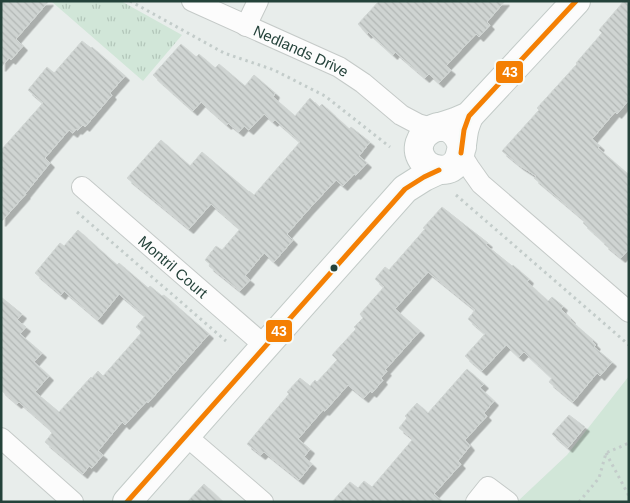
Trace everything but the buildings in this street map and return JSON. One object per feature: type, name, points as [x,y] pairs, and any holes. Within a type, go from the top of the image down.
[{"type":"street","name":"Nedlands Drive","points":[[192,1],[339,67],[363,83],[400,115],[412,131],[469,167],[481,184],[629,312]]},
{"type":"street","points":[[246,26],[258,1]]},
{"type":"street","points":[[127,502],[405,189],[424,177],[440,150],[464,131],[469,116],[576,1]]},
{"type":"street","name":"Montril Court","points":[[82,186],[265,346]]},
{"type":"street","points":[[185,435],[264,502]]},
{"type":"street","points":[[1,438],[73,502]]},
{"type":"street","points":[[476,502],[488,487],[508,502]]},
{"type":"path","points":[[130,1],[224,53],[274,70],[325,96],[390,147]]},
{"type":"path","points":[[456,194],[629,345]]},
{"type":"path","points":[[77,212],[226,342]]},
{"type":"path","points":[[606,453],[629,444]]},
{"type":"path","points":[[606,453],[629,496]]},
{"type":"path","points":[[578,502],[599,478],[606,453]]},
{"type":"green space","points":[[51,1],[121,1],[182,35],[143,81]]},
{"type":"green space","points":[[629,376],[629,502],[517,502],[567,455]]},
{"type":"transit line","name":"43","points":[[461,153],[464,130],[469,116],[576,1]]},
{"type":"transit line","name":"43","points":[[127,502],[405,189],[439,170]]}]
